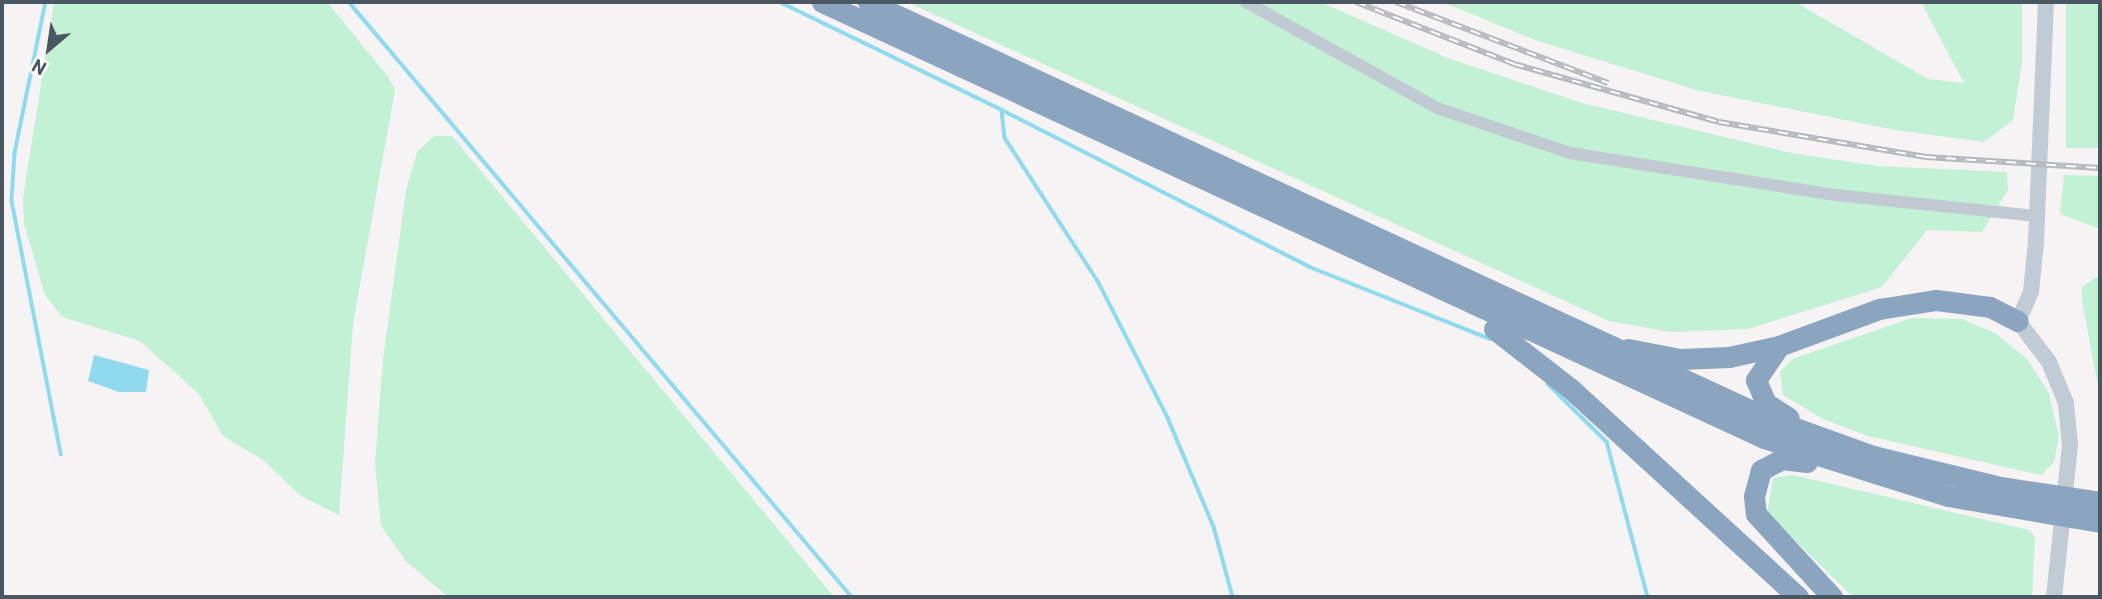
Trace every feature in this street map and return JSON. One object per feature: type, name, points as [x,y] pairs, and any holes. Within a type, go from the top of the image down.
[{"type":"highway","points":[[822,2],[1665,396],[1872,466],[1948,496],[2100,522]]},
{"type":"highway","points":[[868,2],[1582,337],[1872,466]]},
{"type":"highway","points":[[1396,270],[1513,341],[1798,597]]},
{"type":"highway","points":[[1582,337],[1680,359],[1779,346],[1879,309],[1936,300],[1990,307],[2018,321]]},
{"type":"highway","points":[[1779,346],[1756,380],[1766,403],[1872,466]]},
{"type":"highway","points":[[1832,597],[1763,528],[1756,514],[1757,482],[1761,470],[1782,459],[1872,466],[2100,502]]},
{"type":"street","points":[[1246,2],[1437,108],[1570,153],[1836,195],[2037,216]]},
{"type":"street","points":[[2046,2],[2031,292],[2018,321],[2049,362],[2066,403],[2070,444],[2055,565],[2054,597]]},
{"type":"green space","points":[[54,2],[327,2],[389,78],[395,90],[353,324],[339,515],[301,496],[263,460],[223,436],[199,394],[140,341],[62,317],[45,295],[24,224],[23,198]]},
{"type":"green space","points":[[907,2],[1320,2],[1448,58],[1582,103],[1791,153],[1878,166],[2007,172],[2008,190],[1982,232],[1927,230],[1882,287],[1748,329],[1670,332],[1609,321]]},
{"type":"green space","points":[[1442,2],[1795,2],[1928,79],[1964,83],[1921,2],[2022,2],[2022,63],[2013,120],[1984,142],[1895,130],[1700,91],[1538,41]]},
{"type":"green space","points":[[2066,2],[2100,2],[2100,148],[2066,148]]},
{"type":"green space","points":[[434,136],[452,136],[834,597],[448,597],[406,561],[381,526],[375,463],[383,359],[406,190],[417,152]]},
{"type":"green space","points":[[2064,175],[2100,176],[2100,229],[2060,214]]},
{"type":"green space","points":[[2100,275],[2100,397],[2082,301],[2082,287]]},
{"type":"green space","points":[[1912,318],[1962,319],[1995,333],[2027,359],[2049,393],[2059,437],[2054,462],[2041,475],[1868,436],[1823,419],[1783,395],[1780,372],[1792,359]]},
{"type":"green space","points":[[1793,475],[2029,530],[2035,537],[2032,597],[1853,597],[1767,513],[1773,478]]},
{"type":"water","points":[[94,355],[149,370],[146,392],[119,392],[88,381]]},
{"type":"waterway","points":[[46,2],[15,153],[12,201],[61,454]]},
{"type":"waterway","points":[[349,2],[852,597]]},
{"type":"waterway","points":[[780,2],[1002,110],[1005,138],[1098,281],[1168,418],[1214,527],[1233,597]]},
{"type":"waterway","points":[[1002,110],[1310,267],[1490,339]]},
{"type":"waterway","points":[[1548,384],[1607,442],[1648,597]]},
{"type":"railway","points":[[1356,2],[1514,64],[1719,122],[1926,157],[2100,168]]},
{"type":"railway","points":[[1396,2],[1608,83]]}]
